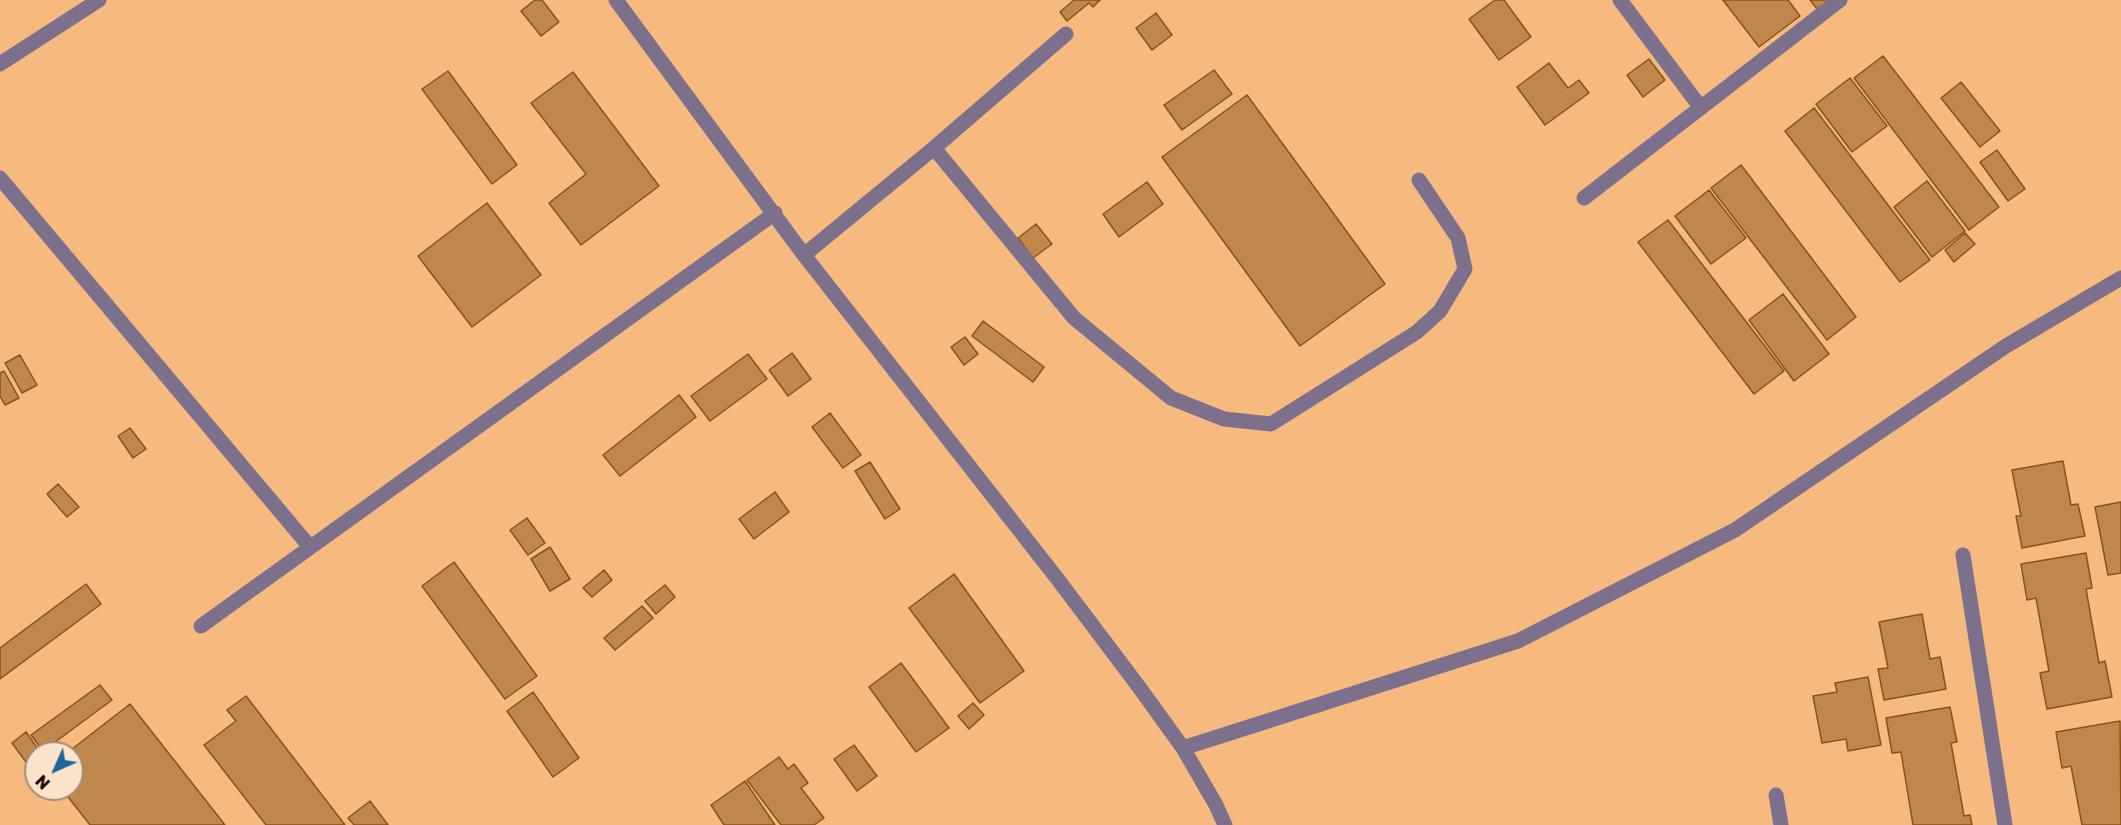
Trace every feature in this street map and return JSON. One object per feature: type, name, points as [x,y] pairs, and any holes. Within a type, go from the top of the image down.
[{"type":"street","points":[[0,64],[99,0]]},
{"type":"street","points":[[616,0],[804,255],[1056,577],[1183,748],[1225,825]]},
{"type":"street","points":[[1620,0],[1701,108]]},
{"type":"street","points":[[1584,198],[1840,0]]},
{"type":"street","points":[[804,255],[934,148],[1066,34]]},
{"type":"street","points":[[934,148],[1074,318],[1090,332],[1171,398],[1224,419],[1271,424],[1417,332],[1440,311],[1465,269],[1458,238],[1419,180]]},
{"type":"street","points":[[0,178],[310,547]]},
{"type":"street","points":[[201,626],[775,213]]},
{"type":"street","points":[[1183,748],[1518,641],[1735,530],[2006,346],[2121,278]]},
{"type":"street","points":[[1963,555],[2005,825]]},
{"type":"street","points":[[1776,795],[1781,825]]},
{"type":"building","points":[[535,0],[542,0],[559,22],[541,36],[521,11]]},
{"type":"building","points":[[1074,0],[1100,0],[1093,7],[1089,3],[1067,21],[1060,12]]},
{"type":"building","points":[[1495,0],[1504,0],[1531,37],[1499,60],[1469,19]]},
{"type":"building","points":[[1723,0],[1788,0],[1800,16],[1759,47]]},
{"type":"building","points":[[1810,0],[1831,0],[1818,10]]},
{"type":"building","points":[[1156,13],[1172,35],[1152,50],[1136,28]]},
{"type":"building","points":[[1883,56],[1999,207],[1969,230],[1854,78]]},
{"type":"building","points":[[1649,59],[1665,80],[1643,97],[1627,75]]},
{"type":"building","points":[[1549,63],[1568,88],[1579,80],[1589,93],[1545,125],[1517,87]]},
{"type":"building","points":[[1214,70],[1232,94],[1182,130],[1164,105]]},
{"type":"building","points":[[448,71],[517,165],[492,184],[422,89]]},
{"type":"building","points":[[573,72],[659,186],[581,245],[549,203],[586,174],[531,103]]},
{"type":"building","points":[[1850,78],[1887,126],[1852,152],[1816,104]]},
{"type":"building","points":[[1961,82],[2000,131],[1980,147],[1941,98]]},
{"type":"building","points":[[1247,95],[1385,284],[1300,346],[1162,157]]},
{"type":"building","points":[[1814,108],[1930,260],[1900,282],[1785,131]]},
{"type":"building","points":[[1997,150],[2025,189],[2008,201],[1980,162]]},
{"type":"building","points":[[1741,165],[1856,317],[1827,340],[1711,188]]},
{"type":"building","points":[[1927,181],[1965,231],[1932,257],[1894,207]]},
{"type":"building","points":[[1147,182],[1163,204],[1119,237],[1103,214]]},
{"type":"building","points":[[1709,190],[1746,238],[1711,264],[1675,216]]},
{"type":"building","points":[[487,203],[541,275],[472,327],[418,256]]},
{"type":"building","points":[[1668,220],[1784,371],[1754,394],[1638,242]]},
{"type":"building","points":[[1036,224],[1052,244],[1033,258],[1018,238]]},
{"type":"building","points":[[1965,233],[1975,244],[1954,262],[1945,250]]},
{"type":"building","points":[[1783,294],[1829,354],[1794,381],[1749,320]]},
{"type":"building","points":[[983,321],[1044,367],[1033,382],[972,336]]},
{"type":"building","points":[[965,337],[978,354],[964,365],[951,347]]},
{"type":"building","points":[[792,353],[811,379],[788,396],[769,370]]},
{"type":"building","points":[[748,354],[767,379],[710,421],[691,396]]},
{"type":"building","points":[[20,355],[37,385],[22,393],[5,363]]},
{"type":"building","points":[[4,371],[19,398],[5,405],[0,396],[0,373]]},
{"type":"building","points":[[679,395],[696,417],[620,476],[603,455]]},
{"type":"building","points":[[830,413],[861,455],[843,468],[812,427]]},
{"type":"building","points":[[130,428],[146,449],[133,458],[118,436]]},
{"type":"building","points":[[2063,461],[2071,505],[2078,504],[2085,536],[2022,548],[2016,516],[2021,516],[2012,470]]},
{"type":"building","points":[[870,462],[900,509],[885,519],[855,471]]},
{"type":"building","points":[[58,484],[79,507],[67,517],[47,494]]},
{"type":"building","points":[[775,492],[789,512],[754,539],[739,519]]},
{"type":"building","points":[[2121,502],[2121,573],[2108,575],[2095,507]]},
{"type":"building","points":[[527,518],[545,543],[528,555],[510,530]]},
{"type":"building","points":[[550,547],[570,579],[550,591],[531,559]]},
{"type":"building","points":[[2086,553],[2092,588],[2086,589],[2099,663],[2105,661],[2112,697],[2047,709],[2040,673],[2049,671],[2036,598],[2027,600],[2021,564]]},
{"type":"building","points":[[454,562],[537,676],[505,699],[422,586]]},
{"type":"building","points":[[604,570],[612,580],[592,597],[583,588]]},
{"type":"building","points":[[954,574],[1024,671],[980,703],[909,608]]},
{"type":"building","points":[[86,584],[101,604],[0,679],[0,648]]},
{"type":"building","points":[[665,585],[675,597],[656,614],[645,601]]},
{"type":"building","points":[[642,606],[653,618],[615,650],[604,638]]},
{"type":"building","points":[[1922,614],[1930,659],[1940,657],[1946,689],[1884,700],[1878,669],[1888,668],[1879,622]]},
{"type":"building","points":[[901,663],[949,728],[916,752],[869,687]]},
{"type":"building","points":[[1868,677],[1881,745],[1848,751],[1846,739],[1822,743],[1813,696],[1837,692],[1835,683]]},
{"type":"building","points":[[100,685],[112,700],[57,741],[36,741],[31,735]]},
{"type":"building","points":[[533,692],[579,758],[553,777],[507,711]]},
{"type":"building","points":[[246,696],[345,825],[266,825],[204,745],[236,721],[227,710]]},
{"type":"building","points":[[973,703],[984,715],[969,729],[958,716]]},
{"type":"building","points":[[130,704],[225,825],[90,825],[71,801],[84,801],[82,741]]},
{"type":"building","points":[[1950,707],[1957,742],[1951,743],[1964,816],[1970,815],[1972,825],[1913,825],[1901,752],[1892,753],[1886,718]]},
{"type":"building","points":[[2120,721],[2121,825],[2082,825],[2071,766],[2062,768],[2056,732]]},
{"type":"building","points":[[26,732],[32,741],[24,741],[24,759],[12,743]]},
{"type":"building","points":[[854,745],[877,776],[857,791],[834,759]]},
{"type":"building","points":[[779,757],[788,769],[794,764],[808,783],[801,788],[824,818],[814,825],[781,825],[747,780]]},
{"type":"building","points":[[745,781],[775,825],[724,825],[711,805]]},
{"type":"building","points":[[370,801],[388,825],[354,825],[348,818]]}]
